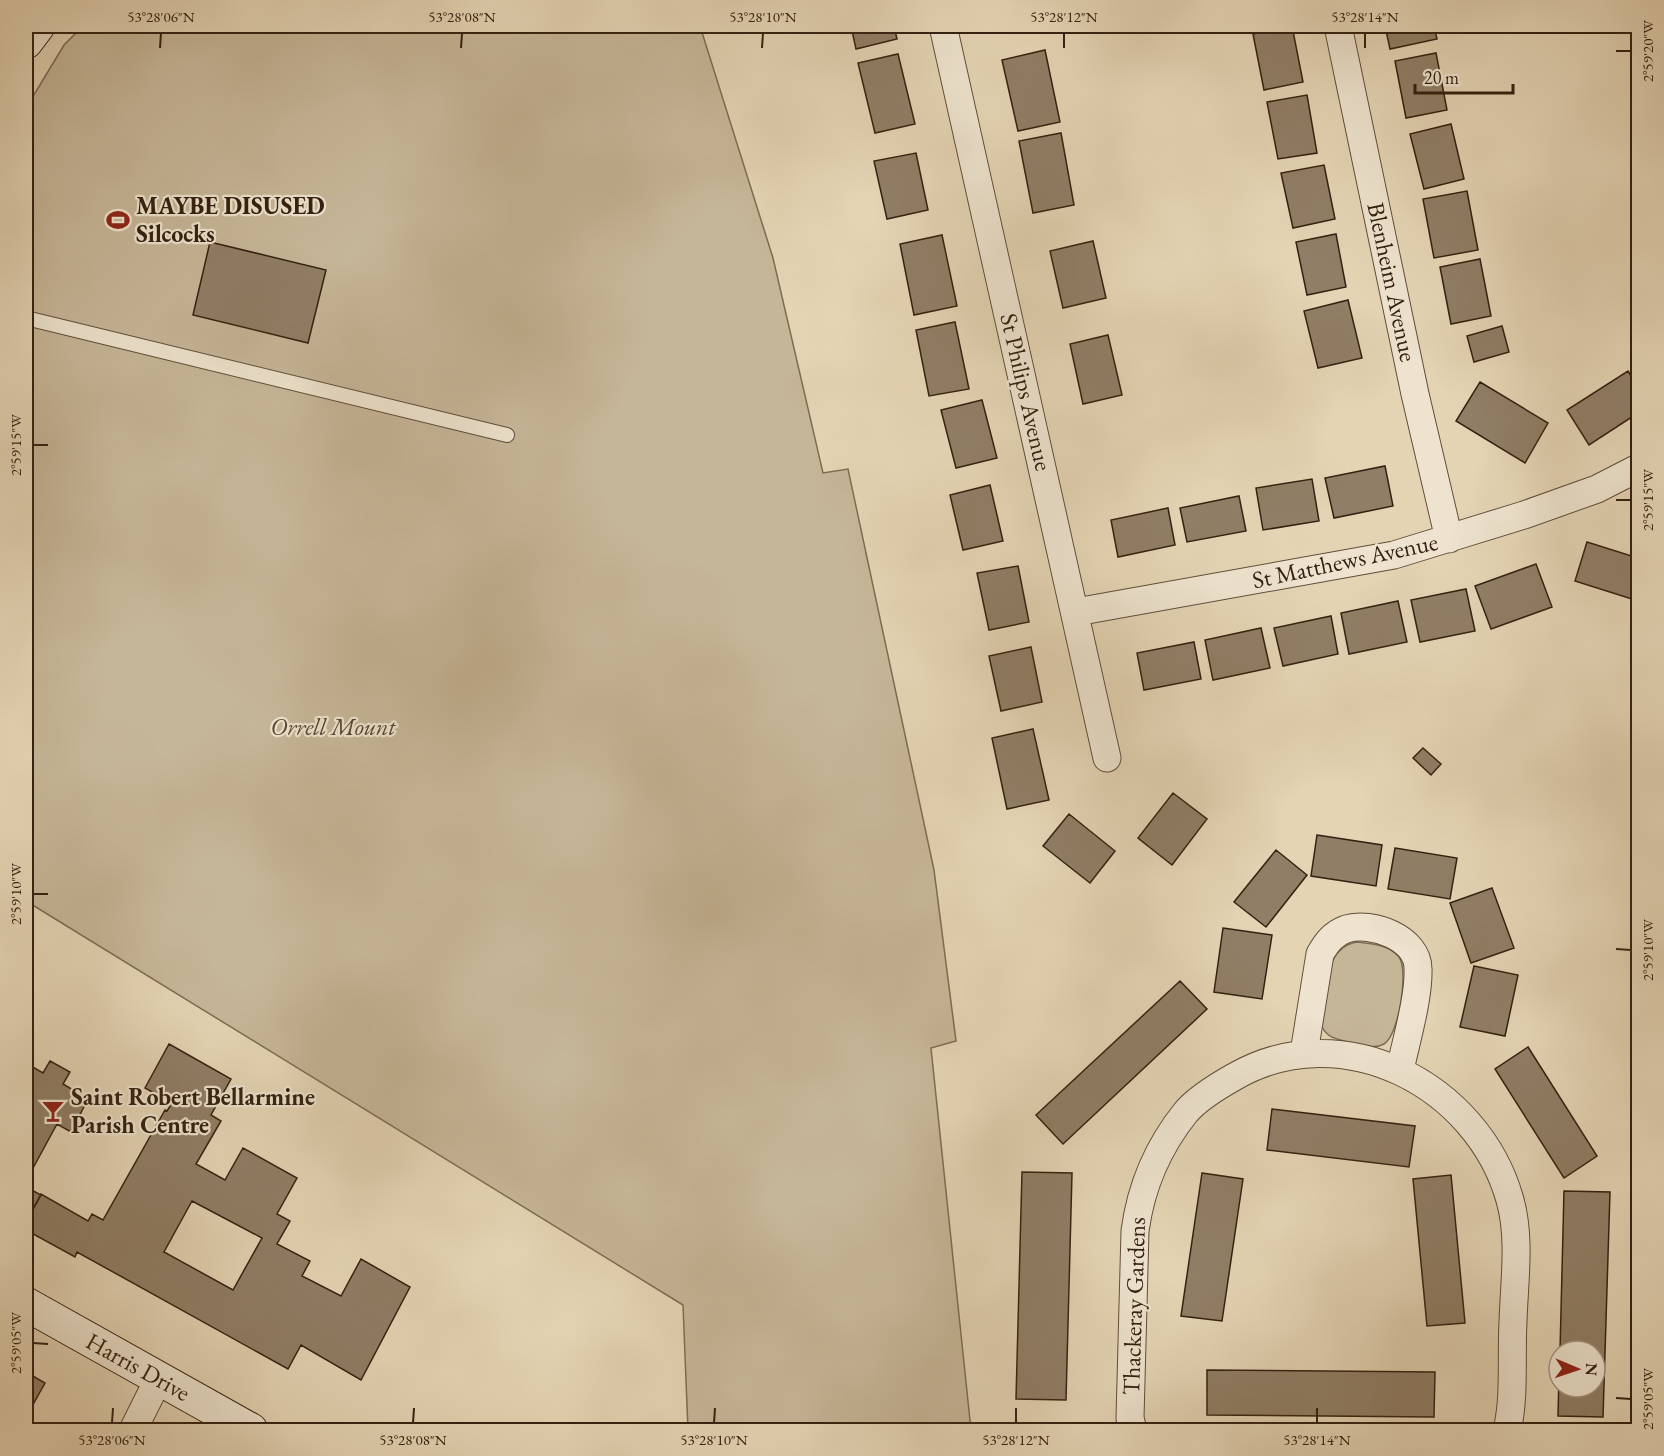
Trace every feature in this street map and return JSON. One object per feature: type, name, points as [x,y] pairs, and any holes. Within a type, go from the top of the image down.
[{"type":"street","points":[[26,42],[38,26]]},
{"type":"street","name":"St Philips Avenue","points":[[943,26],[1107,758]]},
{"type":"street","name":"Blenheim Avenue","points":[[1338,26],[1415,394],[1449,539]]},
{"type":"street","name":"St Matthews Avenue","points":[[1076,612],[1395,555],[1597,489],[1638,468]]},
{"type":"street","points":[[1304,1053],[1320,954],[1327,942],[1344,930],[1355,927],[1390,933],[1410,946],[1419,969],[1400,1070]]},
{"type":"street","name":"Thackeray Gardens","points":[[1133,1431],[1130,1418],[1135,1231],[1139,1201],[1150,1168],[1188,1110],[1222,1084],[1248,1069],[1304,1053],[1325,1053],[1375,1062],[1400,1070],[1456,1108],[1496,1162],[1511,1201],[1516,1241],[1507,1431]]},
{"type":"street","name":"Harris Drive","points":[[26,1304],[251,1431]]},
{"type":"street","points":[[133,1431],[158,1380]]},
{"type":"lane","points":[[26,318],[507,435]]},
{"type":"green space","name":"Orrell Mount","points":[[83,26],[700,26],[773,258],[823,473],[848,469],[934,870],[956,1041],[931,1048],[971,1430],[688,1430],[683,1305],[26,901],[26,108],[64,45]]},
{"type":"green space","points":[[1357,942],[1380,945],[1390,949],[1399,957],[1402,964],[1403,988],[1398,1016],[1389,1038],[1380,1046],[1366,1046],[1336,1039],[1327,1034],[1322,1027],[1325,989],[1331,964],[1345,946]]},
{"type":"building","points":[[851,26],[894,26],[897,39],[856,49]]},
{"type":"building","points":[[1292,26],[1303,82],[1264,90],[1253,34]]},
{"type":"building","points":[[1385,26],[1434,26],[1437,39],[1390,49]]},
{"type":"building","points":[[1045,50],[1060,122],[1018,131],[1002,60]]},
{"type":"building","points":[[1436,53],[1447,110],[1406,118],[1395,61]]},
{"type":"building","points":[[898,54],[915,124],[875,133],[858,63]]},
{"type":"building","points":[[1307,95],[1317,153],[1278,159],[1267,102]]},
{"type":"building","points":[[1451,124],[1464,179],[1424,189],[1410,134]]},
{"type":"building","points":[[1061,133],[1074,205],[1033,213],[1019,141]]},
{"type":"building","points":[[916,153],[928,210],[887,219],[874,161]]},
{"type":"building","points":[[1324,165],[1335,219],[1293,228],[1281,173]]},
{"type":"building","points":[[1467,191],[1478,250],[1434,258],[1423,199]]},
{"type":"building","points":[[1336,234],[1346,287],[1307,295],[1296,242]]},
{"type":"building","points":[[942,235],[957,306],[914,315],[900,244]]},
{"type":"building","points":[[1093,241],[1106,298],[1063,308],[1050,251]]},
{"type":"building","points":[[210,242],[326,270],[308,343],[193,315]]},
{"type":"building","points":[[1480,259],[1491,316],[1451,324],[1440,267]]},
{"type":"building","points":[[1348,300],[1362,358],[1318,368],[1304,311]]},
{"type":"building","points":[[955,322],[969,389],[929,396],[916,330]]},
{"type":"building","points":[[1502,326],[1509,352],[1474,362],[1467,336]]},
{"type":"building","points":[[1108,335],[1122,395],[1083,404],[1070,344]]},
{"type":"building","points":[[1628,371],[1638,387],[1638,413],[1589,445],[1567,410]]},
{"type":"building","points":[[1480,382],[1548,423],[1525,463],[1456,421]]},
{"type":"building","points":[[982,400],[997,458],[956,468],[941,410]]},
{"type":"building","points":[[1385,466],[1393,506],[1334,518],[1325,478]]},
{"type":"building","points":[[1312,479],[1319,521],[1263,530],[1256,488]]},
{"type":"building","points":[[990,485],[1003,541],[963,550],[950,495]]},
{"type":"building","points":[[1239,496],[1246,531],[1187,542],[1180,508]]},
{"type":"building","points":[[1168,508],[1175,545],[1118,557],[1111,520]]},
{"type":"building","points":[[1587,542],[1638,558],[1638,580],[1632,599],[1575,581]]},
{"type":"building","points":[[1536,564],[1552,607],[1491,629],[1475,586]]},
{"type":"building","points":[[1018,566],[1029,622],[989,630],[977,573]]},
{"type":"building","points":[[1466,589],[1475,631],[1420,642],[1411,600]]},
{"type":"building","points":[[1398,601],[1407,642],[1349,654],[1341,613]]},
{"type":"building","points":[[1331,616],[1338,654],[1283,666],[1274,628]]},
{"type":"building","points":[[1261,628],[1270,668],[1213,680],[1205,640]]},
{"type":"building","points":[[1194,642],[1201,679],[1144,690],[1137,653]]},
{"type":"building","points":[[1031,647],[1042,702],[1001,711],[989,656]]},
{"type":"building","points":[[1033,729],[1049,800],[1007,809],[992,738]]},
{"type":"building","points":[[1423,748],[1441,764],[1431,775],[1413,758]]},
{"type":"building","points":[[1173,793],[1207,819],[1172,865],[1138,838]]},
{"type":"building","points":[[1069,814],[1115,851],[1090,883],[1043,846]]},
{"type":"building","points":[[1317,835],[1382,845],[1376,886],[1311,876]]},
{"type":"building","points":[[1395,848],[1457,858],[1450,899],[1388,889]]},
{"type":"building","points":[[1276,850],[1307,875],[1266,927],[1234,902]]},
{"type":"building","points":[[1492,888],[1514,948],[1471,963],[1450,903]]},
{"type":"building","points":[[1223,928],[1272,935],[1262,999],[1214,992]]},
{"type":"building","points":[[1474,966],[1518,975],[1505,1036],[1460,1027]]},
{"type":"building","points":[[1180,981],[1207,1009],[1063,1144],[1036,1115]]},
{"type":"building","points":[[169,1044],[231,1079],[211,1115],[221,1121],[196,1164],[225,1180],[243,1148],[297,1178],[277,1214],[290,1221],[277,1244],[310,1261],[302,1276],[341,1296],[361,1259],[410,1287],[361,1380],[301,1345],[288,1369],[77,1252],[75,1257],[26,1230],[26,1222],[41,1194],[88,1221],[92,1214],[103,1220],[165,1110],[167,1111],[172,1103],[145,1088]],"holes":[[[192,1201],[262,1238],[233,1290],[164,1252]]]},
{"type":"building","points":[[1528,1047],[1597,1156],[1564,1178],[1495,1069]]},
{"type":"building","name":"Saint Robert Bellarmine Parish Centre","points":[[50,1061],[70,1072],[63,1084],[88,1099],[71,1132],[57,1124],[26,1181],[26,1063],[43,1073]]},
{"type":"building","points":[[1272,1109],[1415,1126],[1409,1167],[1267,1150]]},
{"type":"building","points":[[1022,1172],[1072,1173],[1066,1400],[1016,1399]]},
{"type":"building","points":[[1202,1173],[1243,1179],[1222,1321],[1181,1316]]},
{"type":"building","points":[[1451,1175],[1465,1323],[1427,1326],[1413,1179]]},
{"type":"building","name":"Saint Robert Bellarmine Parish Centre","points":[[26,1187],[41,1195],[26,1222]]},
{"type":"building","points":[[1564,1191],[1610,1192],[1605,1339],[1560,1339]]},
{"type":"building","points":[[1207,1370],[1435,1372],[1434,1417],[1207,1415]]},
{"type":"building","points":[[26,1372],[45,1383],[26,1417]]},
{"type":"building","points":[[1558,1399],[1604,1399],[1603,1417],[1558,1416]]},
{"type":"building","points":[[1047,1424],[1087,1425],[1086,1430],[1047,1430]]},
{"type":"place","name":"MAYBE DISUSED Silcocks","points":[[118,220]]},
{"type":"place","name":"Saint Robert Bellarmine Parish Centre","points":[[53,1111]]}]
